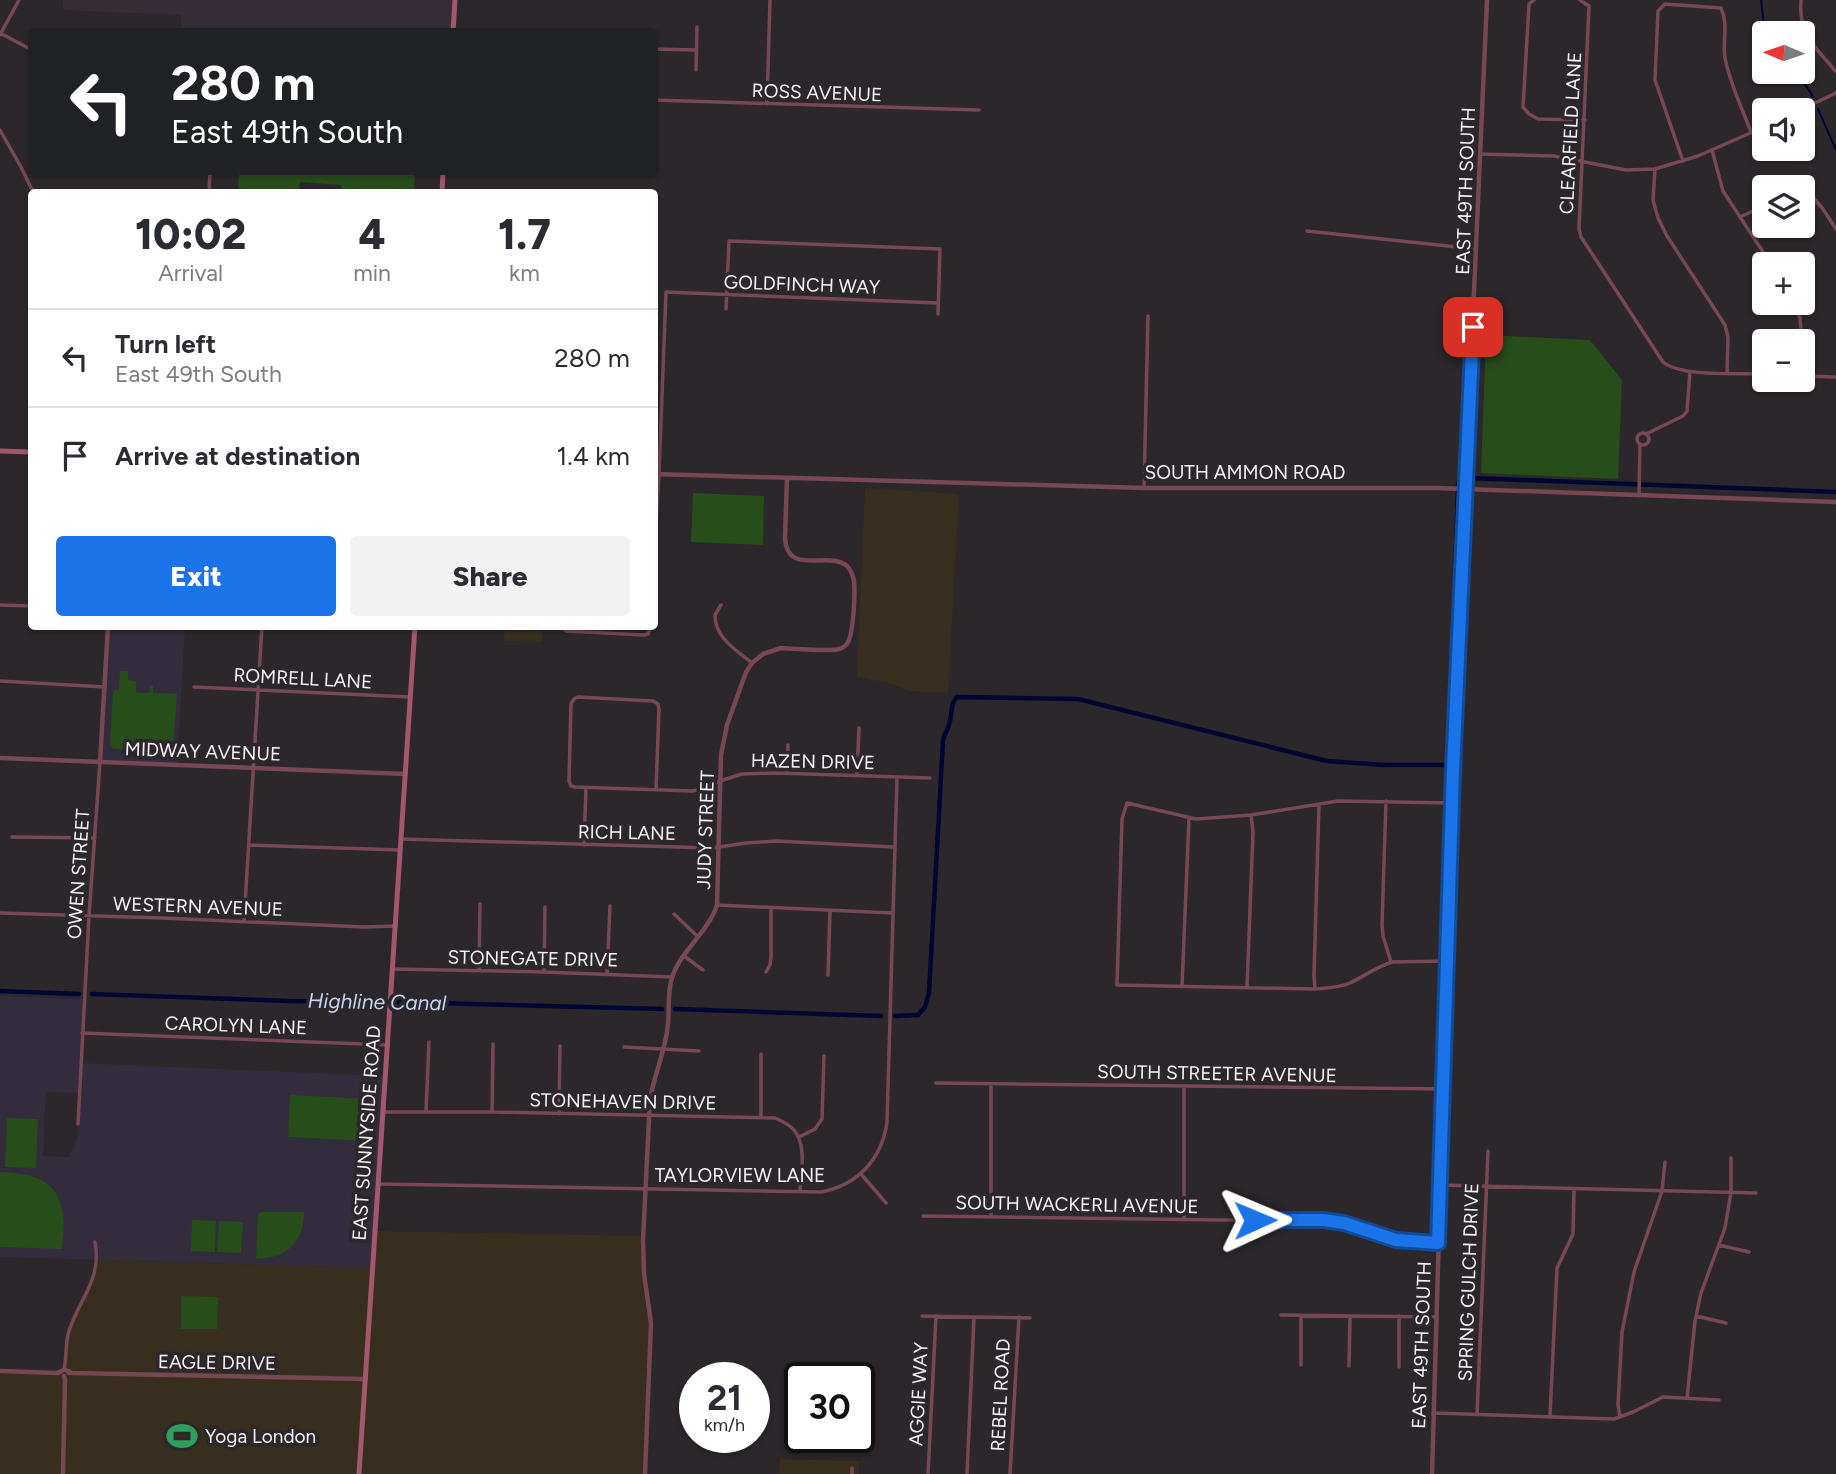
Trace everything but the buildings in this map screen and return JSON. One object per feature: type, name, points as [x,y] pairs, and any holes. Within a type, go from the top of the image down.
[{"type":"main road","points":[[453,28],[455,0]]},
{"type":"main road","points":[[0,451],[28,452]]},
{"type":"main road","name":"EAST SUNNYSIDE ROAD","points":[[359,1474],[415,630]]},
{"type":"street","points":[[19,0],[0,34],[28,48]]},
{"type":"street","points":[[767,104],[771,0]]},
{"type":"street","name":"EAST 49TH SOUTH","points":[[1432,1474],[1452,803],[1487,0]]},
{"type":"street","points":[[1534,0],[1529,4],[1523,107],[1538,119],[1585,120]]},
{"type":"street","name":"CLEARFIELD LANE","points":[[1580,0],[1589,6],[1581,237],[1663,362],[1670,368],[1690,372]]},
{"type":"street","points":[[1801,0],[1805,29],[1813,47],[1836,72]]},
{"type":"street","points":[[1480,154],[1554,156],[1626,170],[1655,169],[1683,161],[1712,150],[1751,132],[1728,74],[1724,51],[1725,18],[1721,8],[1665,5],[1658,11],[1655,80],[1683,161]]},
{"type":"street","points":[[696,70],[697,27]]},
{"type":"street","points":[[658,49],[696,50]]},
{"type":"street","points":[[1828,62],[1836,59]]},
{"type":"street","points":[[1815,103],[1836,93]]},
{"type":"street","name":"ROSS AVENUE","points":[[658,100],[979,110]]},
{"type":"street","points":[[0,130],[32,189]]},
{"type":"street","points":[[1712,150],[1723,191],[1764,252]]},
{"type":"street","points":[[1655,169],[1654,200],[1658,218],[1725,325],[1728,337],[1727,372]]},
{"type":"street","points":[[1815,199],[1836,229]]},
{"type":"street","points":[[1740,217],[1752,212]]},
{"type":"street","points":[[1307,231],[1476,249]]},
{"type":"street","points":[[726,309],[729,241],[940,249],[937,314]]},
{"type":"street","name":"GOLDFINCH WAY","points":[[658,454],[666,292],[938,303]]},
{"type":"street","points":[[1144,488],[1148,316]]},
{"type":"street","points":[[1639,493],[1638,436],[1683,416],[1687,411],[1690,372],[1752,373]]},
{"type":"street","points":[[1815,376],[1836,377]]},
{"type":"street","points":[[1640,444],[1645,445],[1649,441],[1646,434]]},
{"type":"street","name":"SOUTH AMMON ROAD","points":[[658,474],[1144,488],[1465,489],[1639,493],[1836,502]]},
{"type":"street","points":[[721,606],[715,615],[717,629],[729,645],[752,663],[763,654],[781,648],[836,650],[845,646],[851,636],[854,582],[850,570],[840,562],[797,559],[790,555],[786,547],[787,478]]},
{"type":"street","points":[[0,605],[28,606]]},
{"type":"street","name":"OWEN STREET","points":[[78,1124],[108,630]]},
{"type":"street","points":[[244,921],[262,630]]},
{"type":"street","points":[[564,630],[644,635],[650,630]]},
{"type":"street","name":"JUDY STREET","points":[[645,1474],[651,1323],[643,1254],[654,1078],[667,1035],[672,977],[709,923],[717,905],[721,755],[727,725],[746,672],[752,663]]},
{"type":"street","points":[[0,681],[105,687]]},
{"type":"street","name":"ROMRELL LANE","points":[[194,687],[410,697]]},
{"type":"street","points":[[584,845],[586,788],[571,786],[569,781],[571,704],[574,699],[578,697],[653,701],[658,704],[656,790]]},
{"type":"street","points":[[858,775],[859,728]]},
{"type":"street","points":[[787,773],[788,745]]},
{"type":"street","name":"MIDWAY AVENUE","points":[[0,758],[405,774]]},
{"type":"street","name":"HAZEN DRIVE","points":[[586,788],[692,791],[708,788],[742,774],[930,778]]},
{"type":"street","name":"TAYLORVIEW LANE","points":[[379,1184],[800,1192],[830,1191],[861,1174],[877,1156],[887,1122],[897,777]]},
{"type":"street","points":[[1447,961],[1391,962],[1349,984],[1334,988],[1117,985],[1122,819],[1127,803],[1200,819],[1251,815],[1355,800],[1452,803]]},
{"type":"street","points":[[1386,801],[1382,925],[1391,962]]},
{"type":"street","points":[[1315,989],[1319,804]]},
{"type":"street","points":[[1247,988],[1253,832],[1251,815]]},
{"type":"street","points":[[1182,986],[1189,818]]},
{"type":"street","points":[[12,837],[95,838]]},
{"type":"street","name":"RICH LANE","points":[[401,839],[719,848],[776,841],[894,847]]},
{"type":"street","points":[[249,845],[400,850]]},
{"type":"street","points":[[479,971],[480,904]]},
{"type":"street","points":[[717,905],[891,912]]},
{"type":"street","points":[[544,972],[545,906]]},
{"type":"street","points":[[607,974],[610,906]]},
{"type":"street","points":[[766,972],[771,957],[771,908]]},
{"type":"street","points":[[828,975],[830,911]]},
{"type":"street","name":"WESTERN AVENUE","points":[[0,913],[396,926]]},
{"type":"street","points":[[674,914],[698,937]]},
{"type":"street","points":[[684,956],[703,970]]},
{"type":"street","name":"STONEGATE DRIVE","points":[[393,969],[672,977]]},
{"type":"street","name":"CAROLYN LANE","points":[[82,1033],[388,1045]]},
{"type":"street","points":[[426,1111],[429,1042]]},
{"type":"street","points":[[492,1112],[494,1044]]},
{"type":"street","points":[[559,1114],[560,1046]]},
{"type":"street","points":[[624,1047],[699,1051]]},
{"type":"street","points":[[761,1055],[761,1117]]},
{"type":"street","points":[[800,1192],[799,1137],[815,1129],[822,1119],[824,1056]]},
{"type":"street","name":"SOUTH STREETER AVENUE","points":[[936,1083],[1443,1090]]},
{"type":"street","points":[[991,1216],[992,1084]]},
{"type":"street","points":[[1184,1086],[1184,1219]]},
{"type":"street","name":"STONEHAVEN DRIVE","points":[[384,1112],[761,1117],[775,1118],[788,1124],[799,1137]]},
{"type":"street","name":"SPRING GULCH DRIVE","points":[[1477,1414],[1488,1151]]},
{"type":"street","points":[[1687,1398],[1701,1293],[1725,1228],[1731,1192],[1731,1158]]},
{"type":"street","points":[[1620,1417],[1618,1405],[1622,1332],[1634,1272],[1662,1191],[1665,1162]]},
{"type":"street","points":[[861,1174],[886,1203]]},
{"type":"street","points":[[1440,1185],[1756,1193]]},
{"type":"street","points":[[1550,1416],[1557,1268],[1573,1234],[1574,1189]]},
{"type":"street","name":"SOUTH WACKERLI AVENUE","points":[[923,1216],[1323,1220],[1344,1223],[1396,1240],[1438,1243]]},
{"type":"street","points":[[63,1474],[65,1373],[69,1331],[97,1268],[95,1242]]},
{"type":"street","points":[[1719,1245],[1749,1252]]},
{"type":"street","points":[[1281,1315],[1436,1317]]},
{"type":"street","points":[[1301,1315],[1301,1365]]},
{"type":"street","points":[[922,1316],[1030,1318]]},
{"type":"street","name":"AGGIE WAY","points":[[928,1474],[936,1316]]},
{"type":"street","points":[[1349,1366],[1350,1316]]},
{"type":"street","points":[[1399,1316],[1399,1367]]},
{"type":"street","points":[[1696,1316],[1726,1322]]},
{"type":"street","points":[[967,1474],[974,1317]]},
{"type":"street","name":"REBEL ROAD","points":[[1010,1474],[1019,1318]]},
{"type":"street","name":"EAGLE DRIVE","points":[[0,1371],[366,1379]]},
{"type":"street","points":[[1433,1413],[1614,1419],[1663,1397],[1719,1400]]},
{"type":"street","points":[[852,1468],[852,1474]]},
{"type":"shaded area","points":[[63,0],[455,0],[453,28],[181,28],[181,15],[63,10]]},
{"type":"shaded area","points":[[865,488],[959,494],[948,693],[909,691],[889,683],[857,677]]},
{"type":"shaded area","points":[[108,630],[185,630],[177,764],[100,762]]},
{"type":"shaded area","points":[[503,630],[542,630],[542,642],[505,641]]},
{"type":"shaded area","points":[[0,996],[84,999],[81,1063],[386,1076],[373,1268],[0,1257]],"holes":[[[46,1092],[80,1093],[77,1140],[69,1157],[43,1156]]]},
{"type":"shaded area","points":[[376,1231],[643,1236],[651,1323],[645,1474],[0,1474],[0,1371],[66,1373],[65,1355],[69,1331],[98,1260],[373,1268]]},
{"type":"shaded area","points":[[780,1459],[859,1461],[859,1474],[779,1474]]},
{"type":"green space","points":[[239,175],[415,175],[414,189],[341,189],[341,185],[300,182],[299,189],[238,189]]},
{"type":"green space","points":[[1486,335],[1590,340],[1622,380],[1618,479],[1481,473]]},
{"type":"green space","points":[[693,493],[764,496],[763,545],[691,542]]},
{"type":"green space","points":[[120,671],[128,671],[128,680],[136,681],[136,692],[149,693],[150,686],[153,686],[153,693],[177,694],[173,748],[169,752],[113,749],[110,743],[113,690],[119,690]]},
{"type":"green space","points":[[290,1095],[370,1099],[368,1141],[288,1137]]},
{"type":"green space","points":[[7,1118],[38,1119],[36,1168],[5,1167]]},
{"type":"green space","points":[[0,1172],[32,1176],[49,1185],[56,1193],[64,1219],[62,1249],[0,1247]]},
{"type":"green space","points":[[304,1212],[297,1240],[276,1256],[256,1258],[258,1214]]},
{"type":"green space","points":[[192,1220],[216,1221],[215,1252],[191,1251]]},
{"type":"green space","points":[[219,1221],[243,1222],[241,1253],[217,1252]]},
{"type":"green space","points":[[181,1296],[218,1297],[217,1329],[181,1329]]},
{"type":"waterway","points":[[1761,0],[1764,21]]},
{"type":"waterway","points":[[1804,84],[1813,97]]},
{"type":"waterway","points":[[1818,109],[1836,150]]},
{"type":"waterway","points":[[1458,484],[1460,478]]},
{"type":"waterway","points":[[1470,478],[1836,492]]},
{"type":"waterway","points":[[895,1016],[918,1015],[925,1007],[929,993],[943,741],[957,697],[1078,699],[1327,761],[1447,765],[1458,492]]},
{"type":"waterway","name":"Highline Canal","points":[[0,991],[79,994]]},
{"type":"waterway","name":"Highline Canal","points":[[92,994],[662,1009]]},
{"type":"waterway","points":[[675,1009],[881,1016]]},
{"type":"place","name":"Yoga London","points":[[182,1436]]},
{"type":"route","points":[[1255,1220],[1323,1220],[1344,1223],[1405,1242],[1438,1243],[1453,770],[1473,327]]}]
